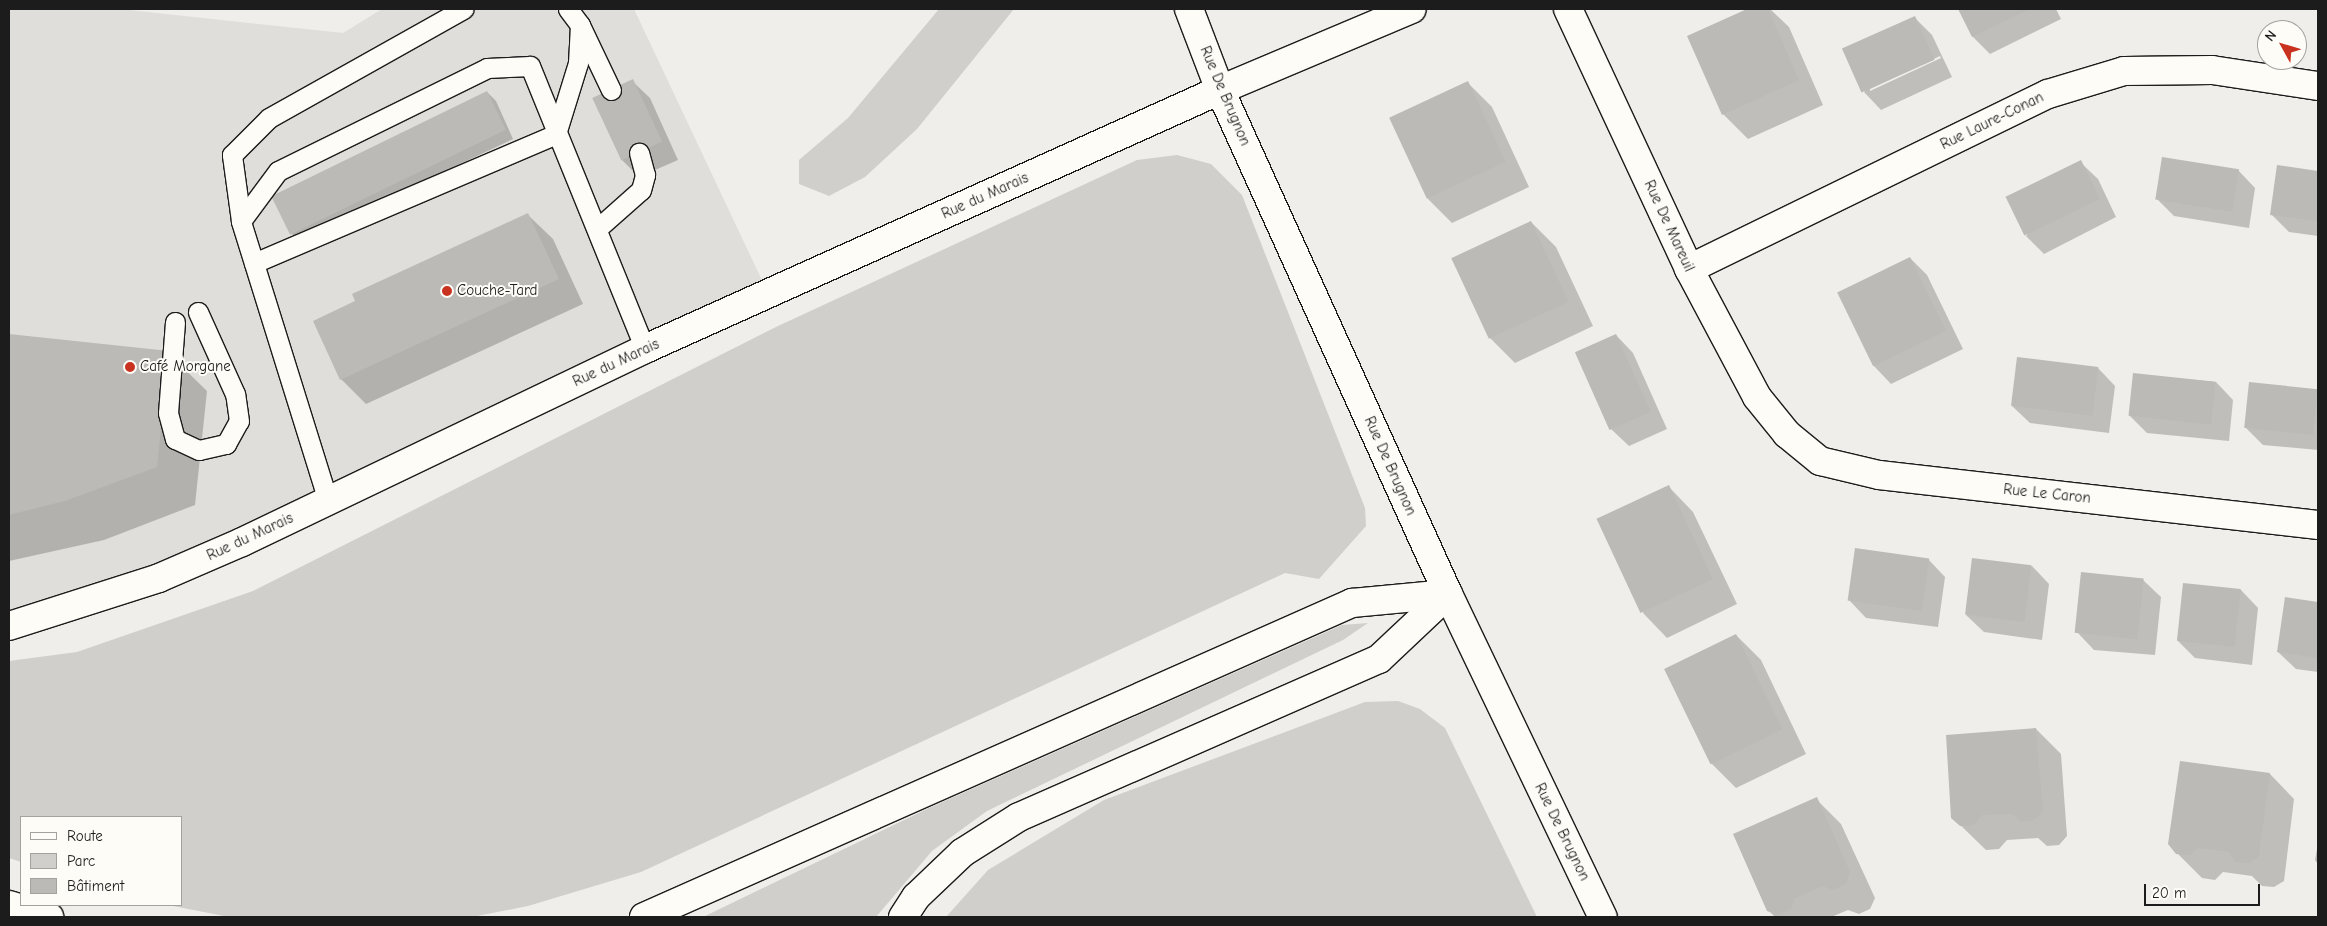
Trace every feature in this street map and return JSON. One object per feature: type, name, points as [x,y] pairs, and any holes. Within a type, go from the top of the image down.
[{"type":"main road","name":"Rue De Brugnon","points":[[1189,9],[1220,90],[1448,594],[1603,917]]},
{"type":"main road","name":"Rue du Marais","points":[[9,626],[159,578],[328,501],[644,349],[1220,90],[1412,9]]},
{"type":"main road","name":"Rue De Mareuil","points":[[1568,9],[1689,269],[1757,397],[1786,434]]},
{"type":"main road","name":"Rue Laure-Conan","points":[[1689,269],[2048,94],[2124,71],[2212,70],[2318,86]]},
{"type":"main road","name":"Rue Le Caron","points":[[1786,434],[1820,461],[1879,475],[2318,525]]},
{"type":"main road","points":[[644,917],[1352,603],[1448,594]]},
{"type":"main road","points":[[903,917],[916,897],[962,853],[1019,817],[1379,659],[1448,594]]},
{"type":"main road","points":[[9,905],[50,917]]},
{"type":"lane","points":[[328,501],[241,221],[232,155],[269,118],[463,9]]},
{"type":"lane","points":[[568,9],[580,25],[611,90]]},
{"type":"lane","points":[[254,264],[556,134],[578,63],[580,25]]},
{"type":"lane","points":[[241,221],[278,171],[487,68],[530,66],[556,134],[598,228],[644,349]]},
{"type":"lane","points":[[598,228],[641,190],[645,175],[639,153]]},
{"type":"lane","points":[[175,322],[168,413],[176,439],[199,450],[226,444],[239,421],[235,394],[198,312]]},
{"type":"shaded area","points":[[9,9],[120,9],[343,33],[382,9],[634,9],[768,293],[328,501],[9,626]]},
{"type":"green space","points":[[939,9],[1014,9],[917,129],[865,177],[829,196],[799,184],[799,160],[848,118]]},
{"type":"green space","points":[[1177,155],[1211,164],[1242,195],[1365,508],[1366,526],[1319,579],[1285,573],[641,872],[528,906],[472,917],[229,917],[173,906],[182,906],[182,816],[20,816],[20,862],[9,858],[9,661],[77,652],[253,591],[778,326],[1137,160]]},
{"type":"green space","points":[[1368,623],[1343,640],[987,811],[932,851],[876,917],[703,917],[929,808],[1342,625]]},
{"type":"green space","points":[[1398,701],[1420,709],[1445,728],[1537,917],[946,917],[988,870],[1104,800],[1365,702]]},
{"type":"building","points":[[1747,9],[1768,9],[1799,80],[1722,115],[1687,36]]},
{"type":"building","points":[[1958,9],[2030,9],[1972,37]]},
{"type":"building","points":[[1915,16],[1935,60],[1861,92],[1842,49]]},
{"type":"building","points":[[633,79],[662,142],[621,161],[592,98]]},
{"type":"building","points":[[1468,81],[1506,162],[1427,198],[1389,118]]},
{"type":"building","points":[[487,91],[506,130],[290,235],[271,196]]},
{"type":"building","points":[[2162,157],[2239,169],[2232,212],[2155,199]]},
{"type":"building","points":[[2081,160],[2100,199],[2024,235],[2006,197]]},
{"type":"building","points":[[2277,165],[2318,171],[2318,221],[2270,215]]},
{"type":"building","points":[[528,213],[559,279],[340,380],[313,321],[355,301],[352,294]]},
{"type":"building","points":[[1531,221],[1569,302],[1489,339],[1451,258]]},
{"type":"building","points":[[1910,257],[1946,331],[1873,366],[1837,293]]},
{"type":"building","points":[[9,334],[169,351],[157,467],[65,501],[9,515]]},
{"type":"building","points":[[1616,334],[1651,412],[1609,430],[1575,352]]},
{"type":"building","points":[[2017,357],[2098,367],[2092,416],[2011,406]]},
{"type":"building","points":[[2133,373],[2216,382],[2211,424],[2129,416]]},
{"type":"building","points":[[2249,382],[2318,389],[2313,435],[2244,428]]},
{"type":"building","points":[[1669,485],[1713,579],[1640,613],[1596,519]]},
{"type":"building","points":[[1855,548],[1929,558],[1922,611],[1848,600]]},
{"type":"building","points":[[1972,558],[2032,565],[2025,622],[1965,615]]},
{"type":"building","points":[[2081,572],[2144,579],[2137,639],[2075,633]]},
{"type":"building","points":[[2183,583],[2241,589],[2235,647],[2177,641]]},
{"type":"building","points":[[2285,597],[2318,602],[2318,658],[2277,652]]},
{"type":"building","points":[[1736,634],[1782,729],[1711,764],[1664,669]]},
{"type":"building","points":[[2036,728],[2043,811],[2034,820],[2021,822],[2012,814],[1982,815],[1974,825],[1960,826],[1951,818],[1946,735]]},
{"type":"building","points":[[2180,761],[2270,773],[2259,856],[2249,863],[2235,862],[2229,852],[2198,848],[2190,855],[2176,854],[2168,844]]},
{"type":"building","points":[[1817,797],[1850,872],[1846,884],[1833,890],[1823,886],[1795,898],[1791,909],[1778,915],[1767,911],[1733,834]]},
{"type":"building","points":[[2318,849],[2318,864],[2315,860]]},
{"type":"place","name":"Couche-Tard","points":[[447,291]]},
{"type":"place","name":"Café Morgane","points":[[130,367]]}]
